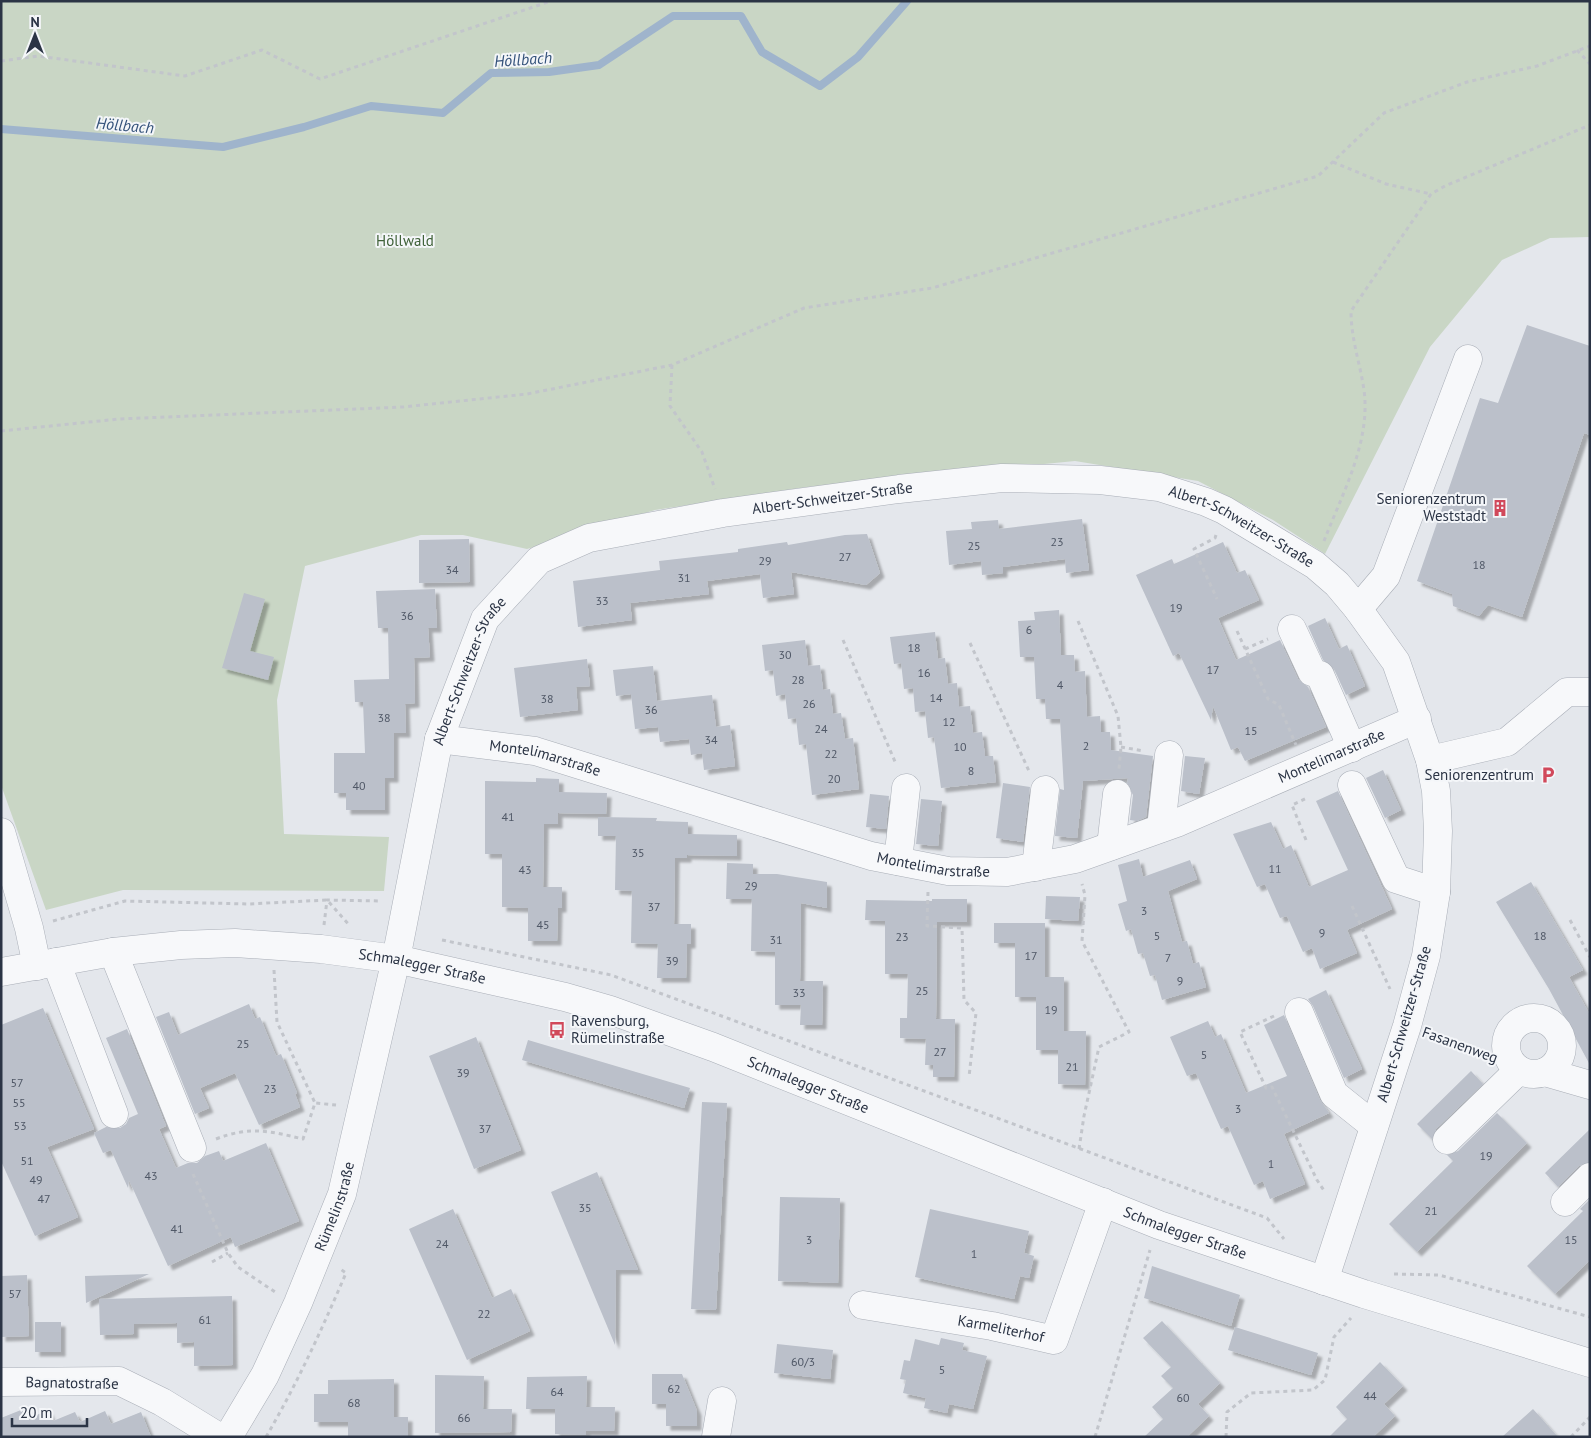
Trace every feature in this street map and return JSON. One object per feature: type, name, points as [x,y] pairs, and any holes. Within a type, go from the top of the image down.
[{"type":"street","points":[[1358,609],[1386,576],[1468,359]]},
{"type":"street","name":"Albert-Schweitzer-Straße","points":[[396,959],[439,739],[485,619],[539,560],[589,538],[723,513],[899,489],[1002,478],[1100,480],[1159,487],[1206,502],[1224,510],[1315,565],[1337,584],[1358,609],[1396,662],[1430,760],[1436,791],[1438,831],[1436,892],[1426,956],[1407,1026],[1324,1281]]},
{"type":"street","points":[[1292,629],[1312,672],[1320,675],[1352,748]]},
{"type":"street","points":[[1430,760],[1507,742],[1567,692],[1590,692]]},
{"type":"street","name":"Montelimarstraße","points":[[439,739],[535,751],[871,856],[948,871],[1007,872],[1075,859],[1161,828],[1306,768],[1417,719]]},
{"type":"street","points":[[1161,828],[1169,755]]},
{"type":"street","points":[[1352,785],[1396,879],[1436,892]]},
{"type":"street","points":[[898,861],[906,788]]},
{"type":"street","points":[[1036,866],[1045,790]]},
{"type":"street","points":[[1111,846],[1117,794]]},
{"type":"street","points":[[1,832],[29,928],[114,1114]]},
{"type":"street","name":"Schmalegger Straße","points":[[1,972],[113,952],[181,945],[235,943],[322,949],[396,959],[610,1010],[713,1047],[1159,1225],[1364,1294],[1590,1363]]},
{"type":"street","points":[[113,952],[192,1148]]},
{"type":"street","name":"Rümelinstraße","points":[[228,1437],[265,1375],[319,1254],[342,1194],[396,959]]},
{"type":"street","points":[[1299,1012],[1334,1094],[1374,1126]]},
{"type":"street","points":[[1447,1140],[1526,1069],[1590,1085]]},
{"type":"street","points":[[1565,1202],[1590,1177]]},
{"type":"street","name":"Karmeliterhof","points":[[863,1305],[992,1326],[1054,1340],[1103,1202]]},
{"type":"street","name":"Bagnatostraße","points":[[1,1382],[119,1381],[162,1402],[219,1437]]},
{"type":"street","points":[[716,1437],[722,1401]]},
{"type":"path","points":[[1,61],[38,56],[185,76],[262,50],[320,79],[551,1]]},
{"type":"path","points":[[1,431],[119,419],[403,407],[526,394],[672,365],[804,308],[932,288],[1318,176],[1384,112],[1467,82],[1537,66],[1590,46]]},
{"type":"path","points":[[1577,50],[1590,64]]},
{"type":"path","points":[[1315,565],[1362,442],[1364,391],[1351,332],[1351,311],[1431,194],[1445,186],[1590,125]]},
{"type":"path","points":[[1333,162],[1386,184],[1431,194]]},
{"type":"path","points":[[672,365],[670,406],[702,452],[723,513]]},
{"type":"path","points":[[1217,599],[1194,549],[1215,538],[1224,510]]},
{"type":"path","points":[[1078,621],[1118,716],[1121,747],[1117,794]]},
{"type":"path","points":[[1237,631],[1268,699],[1279,705],[1306,768]]},
{"type":"path","points":[[843,640],[906,788]]},
{"type":"path","points":[[970,643],[1034,783],[1045,790]]},
{"type":"path","points":[[1306,840],[1292,805],[1308,797]]},
{"type":"path","points":[[1075,859],[1086,895],[1082,940],[1129,1032],[1099,1047],[1079,1149]]},
{"type":"path","points":[[928,866],[927,926],[962,928],[964,1000],[976,1013],[969,1077]]},
{"type":"path","points":[[327,900],[353,929]]},
{"type":"path","points":[[29,928],[125,902],[248,904],[327,900],[407,902]]},
{"type":"path","points":[[1352,906],[1407,1026]]},
{"type":"path","points":[[1570,920],[1590,957]]},
{"type":"path","points":[[439,940],[611,975],[1267,1218],[1289,1245]]},
{"type":"path","points":[[274,968],[277,1022],[315,1104],[303,1139],[267,1130],[236,1131],[192,1148],[189,1165],[228,1253],[238,1267],[267,1288],[298,1303]]},
{"type":"path","points":[[1299,1012],[1296,1006],[1240,1032],[1266,1088],[1272,1087],[1317,1180],[1344,1220]]},
{"type":"path","name":"Fasanenweg","points":[[1407,1026],[1445,1037],[1526,1069]]},
{"type":"path","points":[[315,1104],[361,1107]]},
{"type":"path","points":[[1095,1437],[1159,1225]]},
{"type":"path","points":[[212,1262],[228,1253]]},
{"type":"path","points":[[266,1437],[297,1384],[346,1273],[319,1254]]},
{"type":"path","points":[[1390,1274],[1439,1275],[1590,1317]]},
{"type":"path","points":[[1226,1437],[1227,1412],[1251,1393],[1313,1390],[1325,1380],[1334,1337],[1359,1309],[1364,1294]]},
{"type":"path","points":[[1571,1437],[1590,1417]]},
{"type":"green space","name":"Höllwald","points":[[1,1],[1590,1],[1590,237],[1550,238],[1502,260],[1430,347],[1325,554],[1273,520],[1198,481],[1075,461],[807,487],[655,510],[527,549],[463,535],[421,535],[305,566],[277,700],[284,834],[389,837],[384,891],[123,890],[46,910],[1,785]]},
{"type":"building","name":"Seniorenzentrum Weststadt","points":[[1527,325],[1590,346],[1590,435],[1584,433],[1522,617],[1488,605],[1479,616],[1453,606],[1452,594],[1417,581],[1480,398],[1498,403]]},
{"type":"building","points":[[1082,519],[1089,570],[1066,573],[1065,559],[1003,567],[1003,573],[982,575],[981,561],[949,565],[946,531],[972,529],[971,522],[998,520],[999,529]]},
{"type":"building","points":[[867,534],[880,573],[866,585],[791,572],[794,594],[763,598],[760,574],[707,581],[709,594],[630,603],[632,620],[578,627],[573,581],[660,570],[659,561],[738,552],[738,549],[787,542],[788,545],[845,535]]},
{"type":"building","points":[[469,539],[470,582],[419,583],[419,540]]},
{"type":"building","points":[[1223,542],[1237,573],[1245,570],[1259,600],[1218,618],[1236,660],[1280,640],[1298,679],[1308,687],[1326,727],[1245,761],[1238,747],[1231,750],[1213,706],[1211,720],[1179,653],[1173,656],[1136,575],[1172,559],[1174,564]]},
{"type":"building","points":[[435,589],[437,628],[428,628],[430,657],[414,658],[415,703],[405,704],[406,733],[394,733],[394,778],[385,778],[385,810],[346,810],[346,793],[334,793],[334,753],[365,753],[363,702],[355,702],[354,680],[389,679],[388,628],[378,628],[376,591]]},
{"type":"building","points":[[244,593],[265,599],[250,651],[274,657],[268,680],[222,668]]},
{"type":"building","points":[[1059,610],[1061,655],[1074,655],[1075,672],[1085,671],[1087,717],[1100,716],[1101,732],[1110,732],[1111,750],[1153,756],[1146,817],[1137,821],[1130,820],[1133,795],[1127,783],[1128,778],[1083,781],[1077,838],[1055,836],[1060,789],[1064,790],[1060,719],[1046,719],[1045,699],[1036,699],[1034,657],[1020,657],[1018,621],[1035,620],[1034,612]]},
{"type":"building","points":[[1325,618],[1339,649],[1347,645],[1365,686],[1346,695],[1334,669],[1323,660],[1308,626]]},
{"type":"building","points":[[935,632],[938,659],[945,658],[948,684],[957,683],[959,707],[970,706],[973,733],[982,732],[985,756],[993,756],[996,782],[941,788],[934,737],[928,738],[925,711],[915,712],[913,688],[904,689],[901,663],[894,664],[890,637]]},
{"type":"building","points":[[805,640],[808,666],[820,665],[823,690],[830,689],[833,714],[841,713],[845,739],[853,738],[859,789],[812,795],[806,744],[799,745],[796,718],[788,719],[785,694],[776,696],[773,670],[765,671],[762,645]]},
{"type":"building","points":[[587,659],[590,686],[576,687],[578,710],[520,717],[514,668]]},
{"type":"building","points":[[653,666],[657,701],[712,695],[716,727],[730,725],[735,766],[704,770],[702,753],[691,755],[689,739],[660,742],[658,727],[635,729],[631,694],[616,696],[613,670]]},
{"type":"building","points":[[1185,756],[1205,758],[1199,794],[1181,791]]},
{"type":"building","points":[[1383,770],[1401,810],[1385,818],[1366,778]]},
{"type":"building","points":[[536,778],[559,779],[559,792],[607,793],[606,814],[558,813],[558,824],[544,824],[543,887],[562,887],[562,908],[558,908],[557,941],[528,941],[528,908],[502,907],[502,854],[485,854],[485,781],[536,782]]},
{"type":"building","points":[[1003,783],[1030,787],[1023,842],[996,838]]},
{"type":"building","points":[[1338,791],[1392,909],[1347,930],[1357,953],[1320,969],[1312,948],[1303,952],[1287,916],[1280,918],[1265,884],[1257,887],[1233,834],[1271,822],[1283,849],[1291,845],[1309,887],[1348,870],[1316,801]]},
{"type":"building","points":[[870,794],[889,796],[886,829],[866,827]]},
{"type":"building","points":[[921,799],[942,801],[938,846],[916,844]]},
{"type":"building","points":[[598,817],[657,818],[656,821],[688,822],[688,834],[737,835],[737,856],[687,855],[687,858],[675,858],[674,924],[691,924],[691,944],[687,944],[686,978],[657,978],[658,944],[631,943],[632,891],[615,890],[616,836],[598,836]]},
{"type":"building","points":[[1139,859],[1143,877],[1190,860],[1197,879],[1168,891],[1182,942],[1187,941],[1193,964],[1199,962],[1206,987],[1162,1000],[1155,975],[1150,976],[1143,953],[1138,954],[1131,929],[1126,931],[1118,904],[1127,901],[1118,865]]},
{"type":"building","points":[[727,863],[753,864],[753,874],[777,874],[827,882],[827,908],[801,903],[800,981],[823,981],[822,1025],[800,1025],[801,1005],[775,1005],[775,952],[751,951],[752,899],[726,899]]},
{"type":"building","points":[[1531,882],[1583,970],[1569,977],[1590,1015],[1590,1065],[1549,989],[1496,902]]},
{"type":"building","points":[[1046,896],[1080,897],[1078,921],[1045,919]]},
{"type":"building","points":[[932,899],[967,899],[967,922],[937,922],[936,1019],[955,1019],[954,1077],[933,1077],[933,1065],[925,1065],[926,1039],[900,1038],[900,1018],[907,1018],[908,974],[885,974],[885,921],[865,920],[866,900],[932,901]]},
{"type":"building","points":[[994,923],[1045,923],[1045,977],[1064,977],[1064,1031],[1086,1031],[1085,1085],[1058,1084],[1058,1050],[1036,1050],[1036,997],[1015,997],[1015,943],[994,943]]},
{"type":"building","points":[[1326,990],[1362,1069],[1344,1078],[1313,1006],[1308,999]]},
{"type":"building","points":[[249,1004],[255,1019],[260,1017],[276,1056],[281,1054],[297,1093],[295,1094],[300,1107],[259,1125],[235,1073],[200,1088],[209,1108],[195,1114],[156,1017],[169,1012],[178,1035]]},
{"type":"building","points":[[43,1008],[94,1129],[47,1147],[78,1217],[35,1236],[1,1161],[1,1025]]},
{"type":"building","points":[[1284,1015],[1320,1100],[1329,1113],[1284,1134],[1305,1184],[1270,1199],[1263,1181],[1254,1185],[1228,1126],[1221,1129],[1196,1073],[1187,1076],[1170,1037],[1208,1021],[1215,1037],[1221,1034],[1246,1093],[1287,1076],[1264,1025]]},
{"type":"building","points":[[127,1029],[166,1126],[159,1129],[176,1168],[188,1163],[197,1163],[205,1156],[219,1151],[223,1161],[266,1143],[299,1221],[235,1247],[231,1237],[168,1266],[129,1180],[128,1188],[111,1150],[103,1153],[94,1133],[106,1127],[120,1128],[126,1124],[129,1118],[138,1114],[106,1038]]},
{"type":"building","points":[[476,1037],[521,1150],[474,1169],[429,1056]]},
{"type":"building","points":[[528,1040],[690,1088],[684,1108],[522,1060]]},
{"type":"building","points":[[1471,1071],[1483,1084],[1436,1129],[1432,1139],[1417,1124]]},
{"type":"building","points":[[702,1102],[727,1103],[716,1310],[691,1309]]},
{"type":"building","points":[[1497,1113],[1527,1143],[1417,1252],[1389,1224],[1453,1161],[1447,1155],[1458,1151]]},
{"type":"building","points":[[1590,1129],[1590,1162],[1579,1166],[1558,1187],[1545,1173]]},
{"type":"building","points":[[597,1172],[638,1270],[616,1270],[615,1345],[551,1192]]},
{"type":"building","points":[[780,1197],[840,1198],[838,1283],[778,1281]]},
{"type":"building","points":[[1590,1199],[1590,1260],[1555,1294],[1527,1266],[1583,1211],[1580,1209]]},
{"type":"building","points":[[453,1209],[492,1298],[511,1289],[530,1331],[467,1360],[409,1229]]},
{"type":"building","points":[[930,1209],[1029,1231],[1024,1253],[1034,1256],[1029,1278],[1020,1276],[1014,1299],[915,1277]]},
{"type":"building","points":[[1152,1266],[1240,1295],[1231,1326],[1144,1298]]},
{"type":"building","points":[[149,1274],[86,1303],[85,1276]]},
{"type":"building","points":[[27,1275],[29,1336],[1,1337],[1,1276]]},
{"type":"building","points":[[232,1296],[233,1365],[194,1366],[194,1342],[177,1343],[177,1323],[134,1324],[134,1334],[100,1335],[99,1299]]},
{"type":"building","points":[[1162,1321],[1220,1383],[1198,1404],[1209,1416],[1187,1437],[1144,1437],[1163,1419],[1152,1407],[1173,1388],[1161,1376],[1171,1367],[1143,1338]]},
{"type":"building","points":[[35,1322],[61,1322],[61,1352],[35,1352]]},
{"type":"building","points":[[1235,1327],[1318,1353],[1311,1375],[1228,1350]]},
{"type":"building","points":[[941,1338],[964,1343],[962,1350],[987,1356],[973,1409],[949,1404],[947,1413],[924,1408],[926,1398],[903,1393],[906,1380],[900,1379],[904,1360],[910,1361],[915,1339],[939,1345]]},
{"type":"building","points":[[777,1344],[833,1350],[830,1379],[774,1373]]},
{"type":"building","points":[[1380,1362],[1403,1386],[1384,1404],[1395,1416],[1373,1437],[1329,1437],[1347,1419],[1336,1407]]},
{"type":"building","points":[[652,1374],[682,1374],[697,1411],[697,1426],[666,1426],[666,1404],[652,1404]]},
{"type":"building","points":[[435,1375],[484,1376],[483,1409],[512,1409],[511,1432],[435,1433]]},
{"type":"building","points":[[587,1376],[586,1407],[615,1407],[614,1431],[586,1431],[586,1435],[555,1434],[555,1409],[526,1409],[527,1377]]},
{"type":"building","points":[[394,1379],[394,1417],[408,1417],[408,1437],[348,1437],[348,1422],[314,1422],[314,1394],[328,1394],[328,1380]]},
{"type":"building","points":[[26,1408],[30,1418],[48,1410],[53,1421],[75,1412],[80,1422],[105,1411],[111,1424],[141,1412],[151,1437],[1,1437],[1,1418]]},
{"type":"building","points":[[1533,1409],[1558,1437],[1502,1437]]},
{"type":"waterway","name":"Höllbach","points":[[1,129],[223,147],[304,127],[371,106],[443,113],[491,73],[549,72],[599,65],[673,16],[741,16],[762,52],[820,86],[858,57],[907,1]]},
{"type":"place","name":"Seniorenzentrum Weststadt","points":[[1500,508]]},
{"type":"place","name":"Seniorenzentrum","points":[[1548,775]]},
{"type":"place","name":"Ravensburg, Rümelinstraße","points":[[557,1030]]}]
